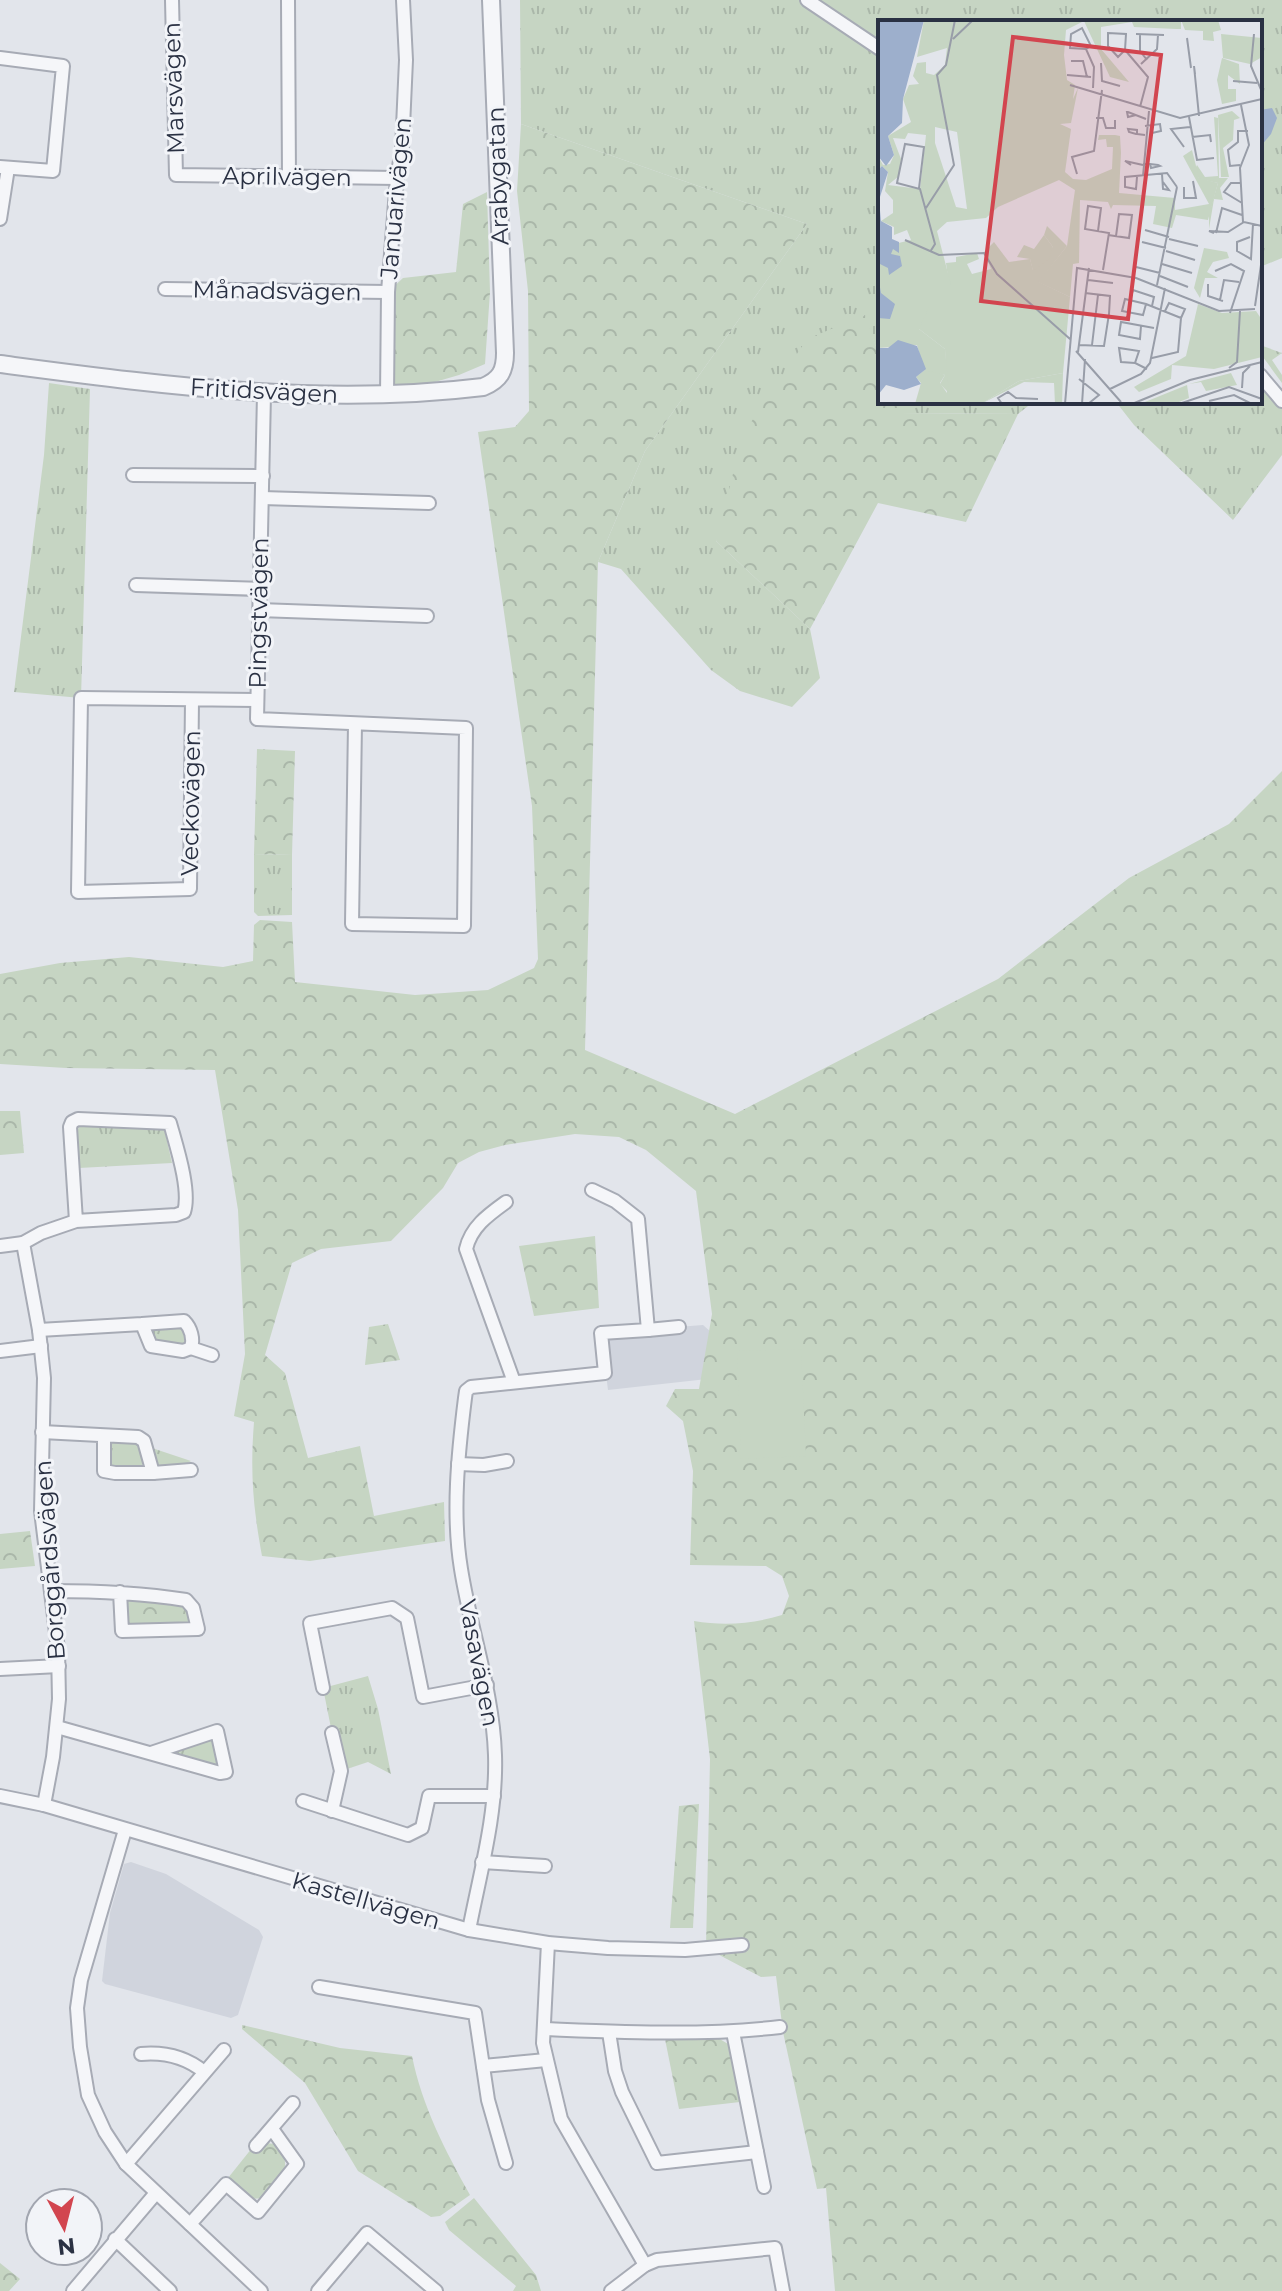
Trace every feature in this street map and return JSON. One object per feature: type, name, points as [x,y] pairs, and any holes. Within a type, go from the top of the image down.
[{"type":"street","name":"Marsvägen","points":[[172,0],[176,175]]},
{"type":"street","points":[[288,0],[289,178]]},
{"type":"street","name":"Januarivägen","points":[[387,396],[388,292],[402,149],[406,60],[403,0]]},
{"type":"street","name":"Arabygatan","points":[[491,0],[505,353]]},
{"type":"street","points":[[807,0],[878,48]]},
{"type":"street","points":[[0,58],[63,66],[53,171],[4,168],[0,219]]},
{"type":"street","name":"Aprilvägen","points":[[176,175],[397,178]]},
{"type":"street","name":"Månadsvägen","points":[[165,289],[388,292]]},
{"type":"street","name":"Fritidsvägen","points":[[0,364],[264,394],[387,396],[483,387],[496,381],[501,374],[505,353]]},
{"type":"street","points":[[1262,377],[1282,401]]},
{"type":"street","name":"Pingstvägen","points":[[264,394],[257,719],[466,728],[464,926],[352,924],[355,724]]},
{"type":"street","points":[[133,475],[263,476]]},
{"type":"street","points":[[262,498],[429,503]]},
{"type":"street","points":[[136,585],[260,589]]},
{"type":"street","points":[[259,610],[427,616]]},
{"type":"street","name":"Veckovägen","points":[[81,698],[192,700],[190,889],[78,892],[81,698]]},
{"type":"street","points":[[192,700],[257,700]]},
{"type":"street","points":[[0,1246],[23,1243],[76,1221],[184,1212],[186,1203],[180,1162],[170,1123],[78,1119],[72,1122],[76,1221]]},
{"type":"street","points":[[592,1190],[615,1201],[638,1219],[648,1330],[679,1327]]},
{"type":"street","points":[[506,1202],[485,1217],[469,1236],[466,1249],[514,1382]]},
{"type":"street","name":"Borggårdsvägen","points":[[23,1243],[39,1330],[44,1378],[41,1511],[59,1666],[57,1727],[44,1805]]},
{"type":"street","points":[[39,1330],[179,1319],[189,1325],[191,1348]]},
{"type":"street","points":[[142,1324],[151,1346],[183,1351],[191,1348],[212,1355]]},
{"type":"street","name":"Vasavägen","points":[[469,1930],[494,1796],[495,1757],[487,1685],[458,1548],[458,1464],[468,1389],[605,1373],[601,1333],[648,1330]]},
{"type":"street","points":[[0,1351],[41,1346]]},
{"type":"street","points":[[42,1432],[141,1439],[153,1473]]},
{"type":"street","points":[[104,1436],[104,1471],[153,1473],[191,1470]]},
{"type":"street","points":[[458,1464],[484,1465],[507,1461]]},
{"type":"street","points":[[51,1591],[120,1592],[186,1600],[193,1608],[198,1629],[122,1631],[120,1592]]},
{"type":"street","points":[[323,1688],[310,1623],[392,1608],[407,1618],[423,1697],[487,1685]]},
{"type":"street","points":[[0,1669],[59,1666]]},
{"type":"street","points":[[57,1727],[220,1773],[226,1772],[227,1768],[217,1731],[151,1753]]},
{"type":"street","points":[[332,1733],[341,1771],[332,1811]]},
{"type":"street","name":"Kastellvägen","points":[[0,1796],[44,1805],[469,1930],[548,1943],[657,1950],[742,1945]]},
{"type":"street","points":[[303,1801],[408,1835],[422,1828],[429,1796],[494,1796]]},
{"type":"street","points":[[125,1830],[81,1980],[77,2008],[83,2077],[88,2095],[105,2132],[126,2164],[261,2291]]},
{"type":"street","points":[[482,1862],[545,1866]]},
{"type":"street","points":[[548,1943],[544,2029],[546,2060],[561,2119],[645,2265]]},
{"type":"street","points":[[319,1987],[475,2013],[488,2100],[506,2163]]},
{"type":"street","points":[[544,2029],[733,2032],[780,2027]]},
{"type":"street","points":[[609,2032],[622,2092],[657,2163],[757,2152]]},
{"type":"street","points":[[733,2032],[764,2187]]},
{"type":"street","points":[[126,2164],[224,2050]]},
{"type":"street","points":[[141,2054],[156,2053],[190,2060],[204,2072]]},
{"type":"street","points":[[483,2066],[546,2060]]},
{"type":"street","points":[[256,2146],[293,2103]]},
{"type":"street","points":[[190,2224],[226,2184],[258,2212],[297,2164],[272,2129]]},
{"type":"street","points":[[73,2291],[156,2193]]},
{"type":"street","points":[[318,2291],[367,2233],[436,2291]]},
{"type":"street","points":[[115,2239],[170,2291]]},
{"type":"street","points":[[611,2291],[645,2265],[657,2260],[775,2248],[780,2261],[783,2291]]},
{"type":"shaded area","points":[[703,1325],[712,1333],[716,1378],[608,1390],[601,1333]]},
{"type":"shaded area","points":[[131,1862],[166,1874],[259,1930],[263,1937],[238,2015],[231,2018],[102,1981],[110,1913],[124,1864]]},
{"type":"green space","points":[[520,0],[1282,0],[1282,258],[1262,266],[1262,20],[878,20],[878,353],[864,315],[716,541],[810,629],[820,678],[792,707],[740,691],[711,670],[621,569],[598,562],[645,451],[807,224],[521,124]]},
{"type":"green space","points":[[521,124],[807,224],[645,451],[598,562],[585,1050],[735,1114],[998,979],[1129,878],[1229,824],[1282,771],[1282,2291],[835,2291],[826,2188],[817,2189],[783,2032],[776,1976],[761,1977],[706,1948],[710,1759],[694,1621],[727,1624],[771,1618],[782,1615],[789,1596],[782,1576],[766,1566],[690,1565],[693,1471],[683,1421],[666,1406],[675,1389],[699,1389],[712,1314],[696,1191],[646,1150],[619,1137],[575,1134],[505,1145],[479,1152],[458,1163],[443,1188],[391,1241],[321,1249],[292,1263],[265,1355],[285,1373],[308,1458],[360,1446],[374,1516],[444,1502],[445,1541],[310,1561],[262,1556],[253,1489],[254,1422],[234,1416],[245,1354],[238,1210],[215,1070],[0,1064],[0,974],[60,963],[129,957],[223,967],[253,961],[254,925],[260,920],[292,922],[295,982],[415,995],[488,990],[534,968],[538,959],[532,806],[478,432],[515,427],[529,411],[528,291],[517,191]]},
{"type":"green space","points":[[487,192],[490,292],[485,364],[387,396],[388,292],[403,278],[456,272],[463,204]]},
{"type":"green space","points":[[865,315],[878,352],[878,404],[898,404],[902,413],[1018,414],[966,522],[878,503],[810,629],[716,541],[743,434],[807,339]]},
{"type":"green space","points":[[1262,346],[1282,353],[1272,360],[1282,375],[1282,383],[1262,356]]},
{"type":"green space","points":[[49,383],[90,389],[81,698],[14,692],[44,455]]},
{"type":"green space","points":[[1262,387],[1282,408],[1282,455],[1233,520],[1134,425],[1118,404],[1262,404]]},
{"type":"green space","points":[[898,404],[1030,404],[1018,414],[901,413]]},
{"type":"green space","points":[[257,749],[295,751],[292,855],[254,854]]},
{"type":"green space","points":[[254,854],[292,855],[292,915],[258,916],[254,912]]},
{"type":"green space","points":[[0,1111],[20,1111],[24,1153],[0,1155]]},
{"type":"green space","points":[[80,1124],[164,1128],[172,1163],[79,1168],[76,1134]]},
{"type":"green space","points":[[595,1236],[599,1308],[534,1316],[519,1246]]},
{"type":"green space","points":[[388,1324],[400,1360],[365,1365],[369,1327]]},
{"type":"green space","points":[[180,1325],[184,1328],[185,1344],[155,1343],[150,1331],[153,1327]]},
{"type":"green space","points":[[801,1349],[806,1456],[741,1459],[737,1351]]},
{"type":"green space","points":[[110,1441],[137,1442],[144,1462],[142,1465],[134,1469],[112,1468],[109,1464]]},
{"type":"green space","points":[[149,1447],[191,1461],[182,1466],[160,1467]]},
{"type":"green space","points":[[30,1531],[35,1566],[0,1569],[0,1534]]},
{"type":"green space","points":[[131,1596],[187,1606],[191,1622],[187,1625],[129,1627],[125,1622],[125,1602]]},
{"type":"green space","points":[[368,1676],[391,1774],[368,1762],[347,1769],[339,1733],[332,1733],[323,1688]]},
{"type":"green space","points":[[209,1738],[214,1740],[220,1761],[215,1765],[173,1752]]},
{"type":"green space","points":[[699,1804],[693,1928],[670,1928],[679,1806]]},
{"type":"green space","points":[[242,2025],[340,2048],[412,2056],[428,2110],[470,2195],[440,2216],[431,2217],[358,2171],[305,2083],[242,2029]]},
{"type":"green space","points":[[718,2038],[728,2044],[740,2102],[679,2109],[665,2039]]},
{"type":"green space","points":[[265,2143],[276,2144],[282,2152],[285,2166],[280,2178],[264,2198],[250,2199],[228,2178],[252,2148],[262,2149]]},
{"type":"green space","points":[[474,2198],[536,2275],[541,2291],[513,2291],[516,2286],[449,2230],[445,2222]]},
{"type":"green space","points":[[0,2263],[20,2279],[9,2291],[0,2291]]},
{"type":"water","points":[[1272,108],[1277,118],[1271,134],[1262,145],[1262,110]]}]
